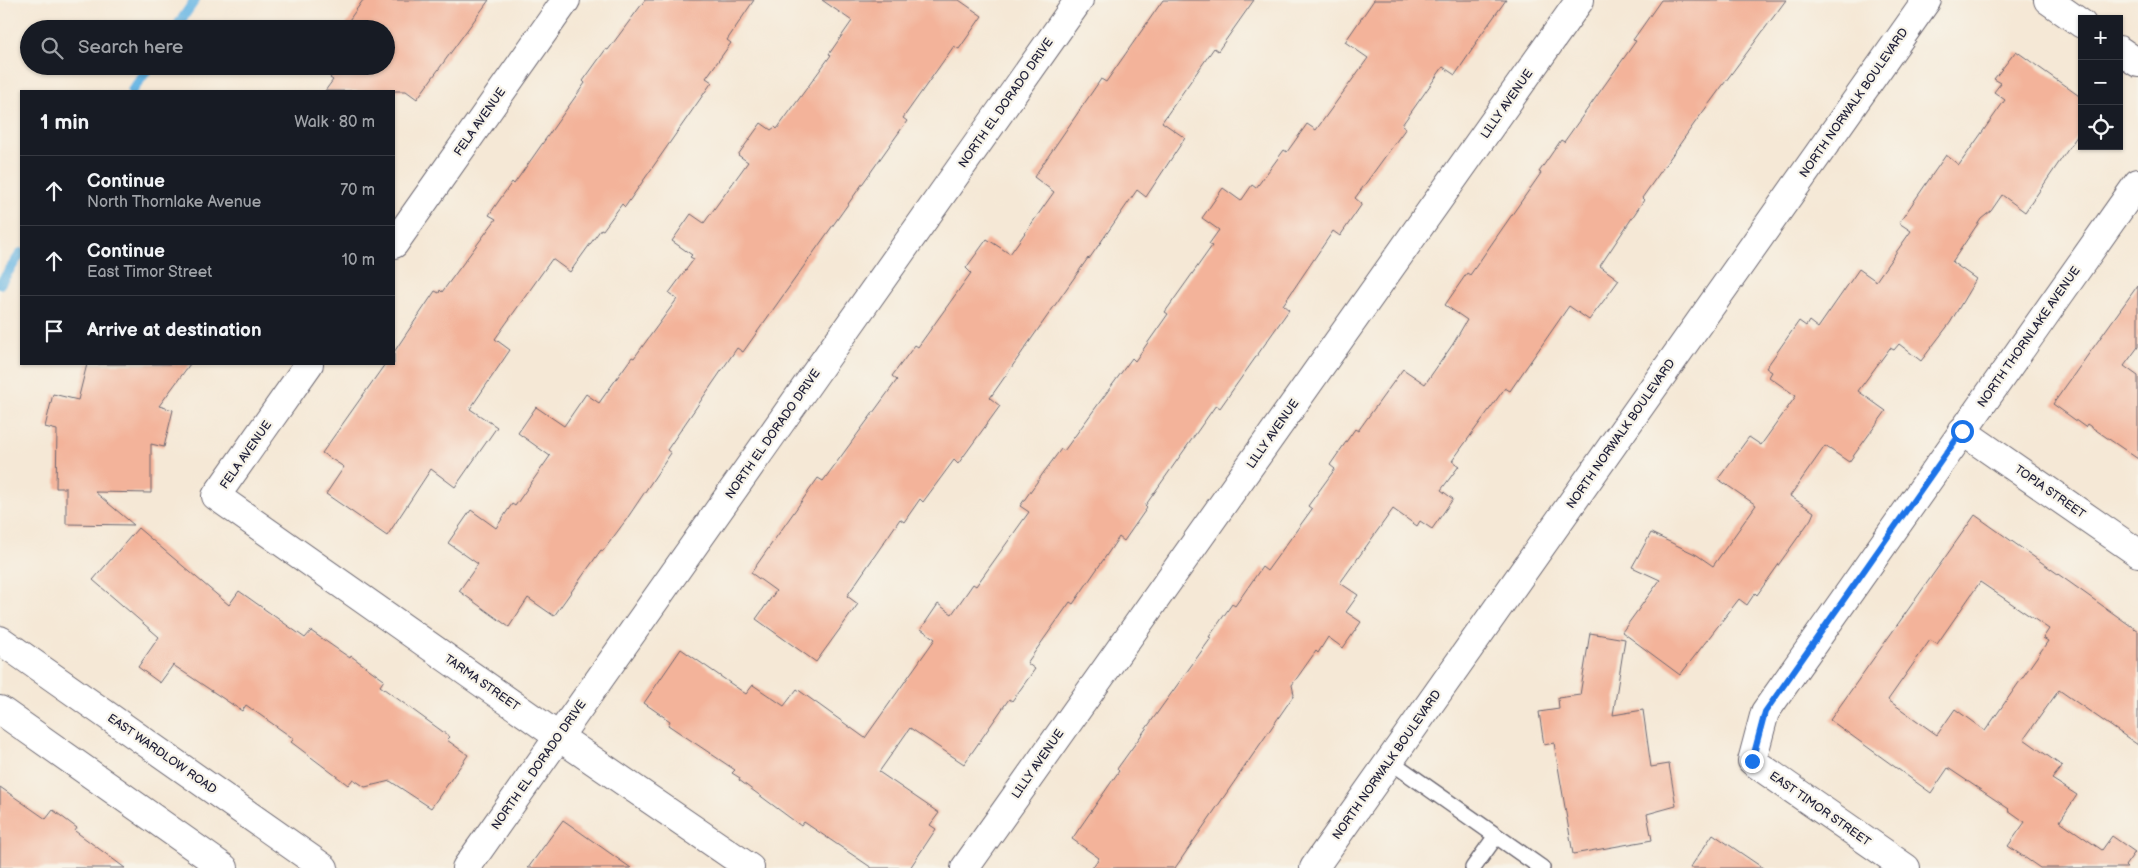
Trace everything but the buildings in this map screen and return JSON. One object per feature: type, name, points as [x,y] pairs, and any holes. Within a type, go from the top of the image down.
[{"type":"street","name":"FELA AVENUE","points":[[395,243],[566,0]]},
{"type":"street","name":"NORTH EL DORADO DRIVE","points":[[466,868],[1079,0]]},
{"type":"street","name":"LILLY AVENUE","points":[[965,868],[1580,0]]},
{"type":"street","name":"NORTH NORWALK BOULEVARD","points":[[1314,868],[1927,0]]},
{"type":"street","points":[[2048,0],[2078,21]]},
{"type":"street","points":[[2123,53],[2138,63]]},
{"type":"street","name":"NORTH THORNLAKE AVENUE","points":[[1765,712],[2138,183]]},
{"type":"street","name":"FELA AVENUE","points":[[216,496],[309,365]]},
{"type":"street","name":"TOPIA STREET","points":[[1962,431],[2138,552]]},
{"type":"street","name":"TARMA STREET","points":[[216,496],[559,737],[750,868]]},
{"type":"street","name":"EAST WARDLOW ROAD","points":[[0,640],[324,868]]},
{"type":"street","points":[[0,710],[224,868]]},
{"type":"street","name":"EAST TIMOR STREET","points":[[1765,712],[1752,761],[1906,868]]},
{"type":"lane","points":[[1390,761],[1542,868]]},
{"type":"lane","points":[[1473,868],[1496,836]]},
{"type":"waterway","points":[[181,20],[195,0]]},
{"type":"waterway","points":[[133,90],[144,75]]},
{"type":"waterway","points":[[0,284],[20,254]]},
{"type":"route","points":[[1752,761],[1765,712],[1962,431]]}]
